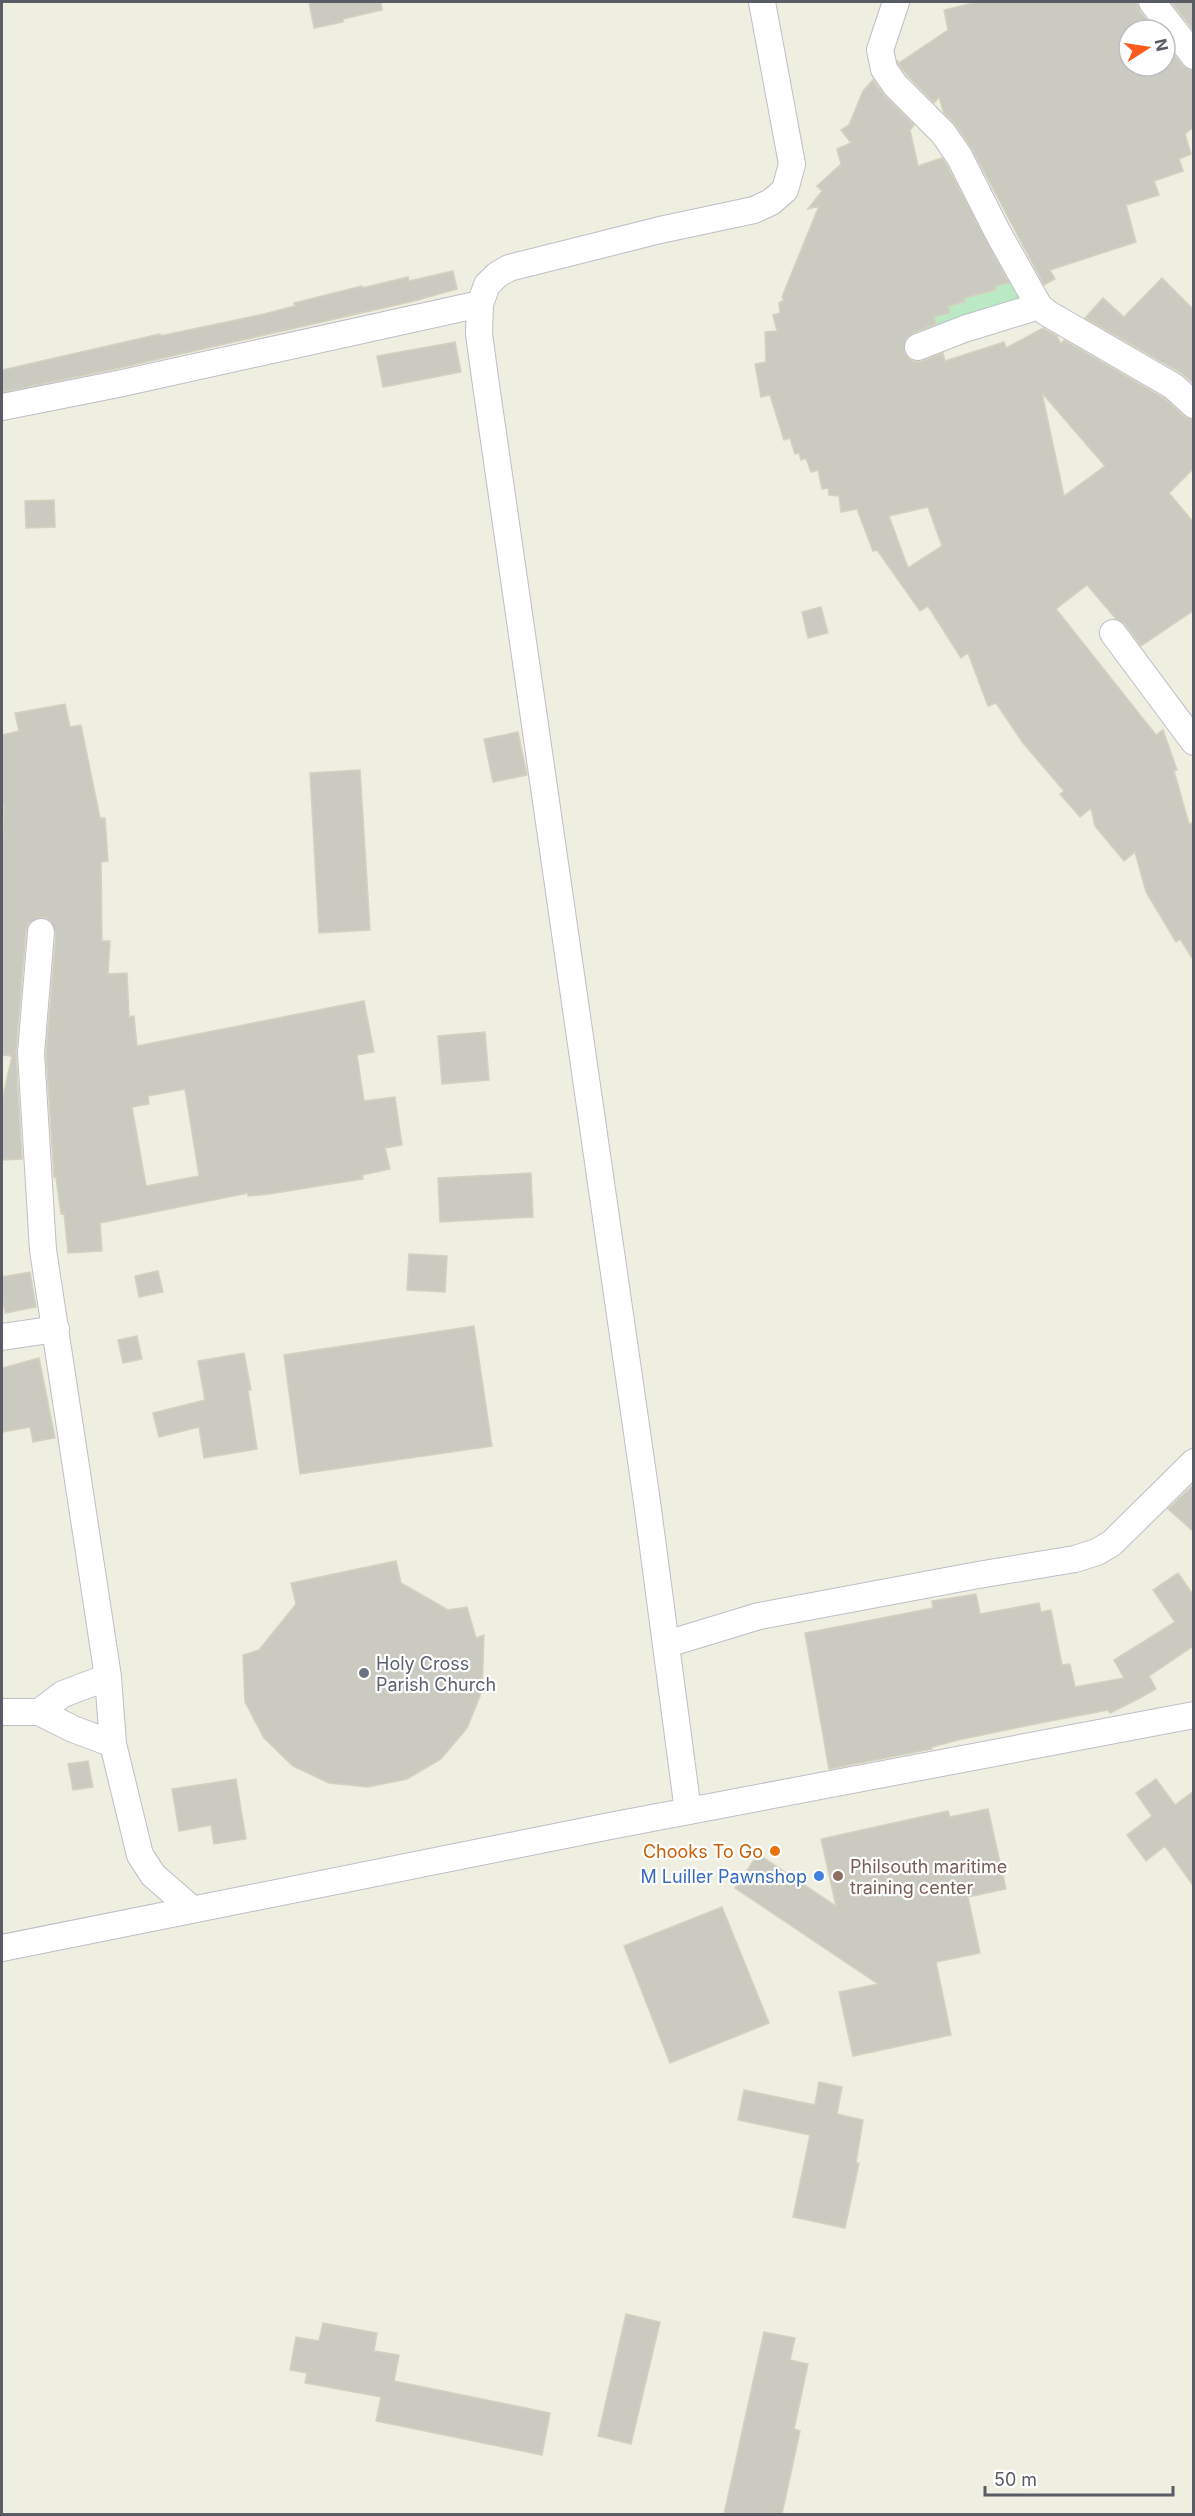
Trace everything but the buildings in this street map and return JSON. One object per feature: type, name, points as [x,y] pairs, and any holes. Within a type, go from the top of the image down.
[{"type":"street","points":[[688,1811],[667,1644],[485,378],[479,334],[480,304],[487,285],[510,268],[660,230],[754,210],[771,202],[785,190],[792,164],[762,2]]},
{"type":"street","points":[[896,2],[880,50],[884,69],[895,85],[943,133],[959,156],[998,233],[1039,306],[1047,313],[1173,386],[1194,405]]},
{"type":"street","points":[[1152,2],[1194,56]]},
{"type":"street","points":[[2,407],[118,384],[480,304]]},
{"type":"street","points":[[918,346],[972,326],[1039,306]]},
{"type":"street","points":[[1113,633],[1194,742]]},
{"type":"street","points":[[41,932],[31,1053],[43,1250],[108,1677],[113,1744],[140,1855],[153,1875],[192,1909]]},
{"type":"street","points":[[2,1336],[56,1329]]},
{"type":"street","points":[[667,1644],[759,1616],[1075,1559],[1097,1552],[1112,1543],[1194,1462]]},
{"type":"street","points":[[39,1712],[63,1694],[108,1677]]},
{"type":"street","points":[[2,1712],[39,1712],[72,1730],[113,1744]]},
{"type":"street","points":[[2,1948],[688,1811],[1194,1715]]},
{"type":"green space","points":[[1013,276],[1026,315],[934,346],[921,307]]},
{"type":"place","name":"Holy Cross Parish Church","points":[[364,1673]]},
{"type":"place","name":"Chooks To Go","points":[[775,1851]]},
{"type":"place","name":"M Luiller Pawnshop","points":[[819,1876]]},
{"type":"place","name":"Philsouth maritime training center","points":[[838,1876]]}]
